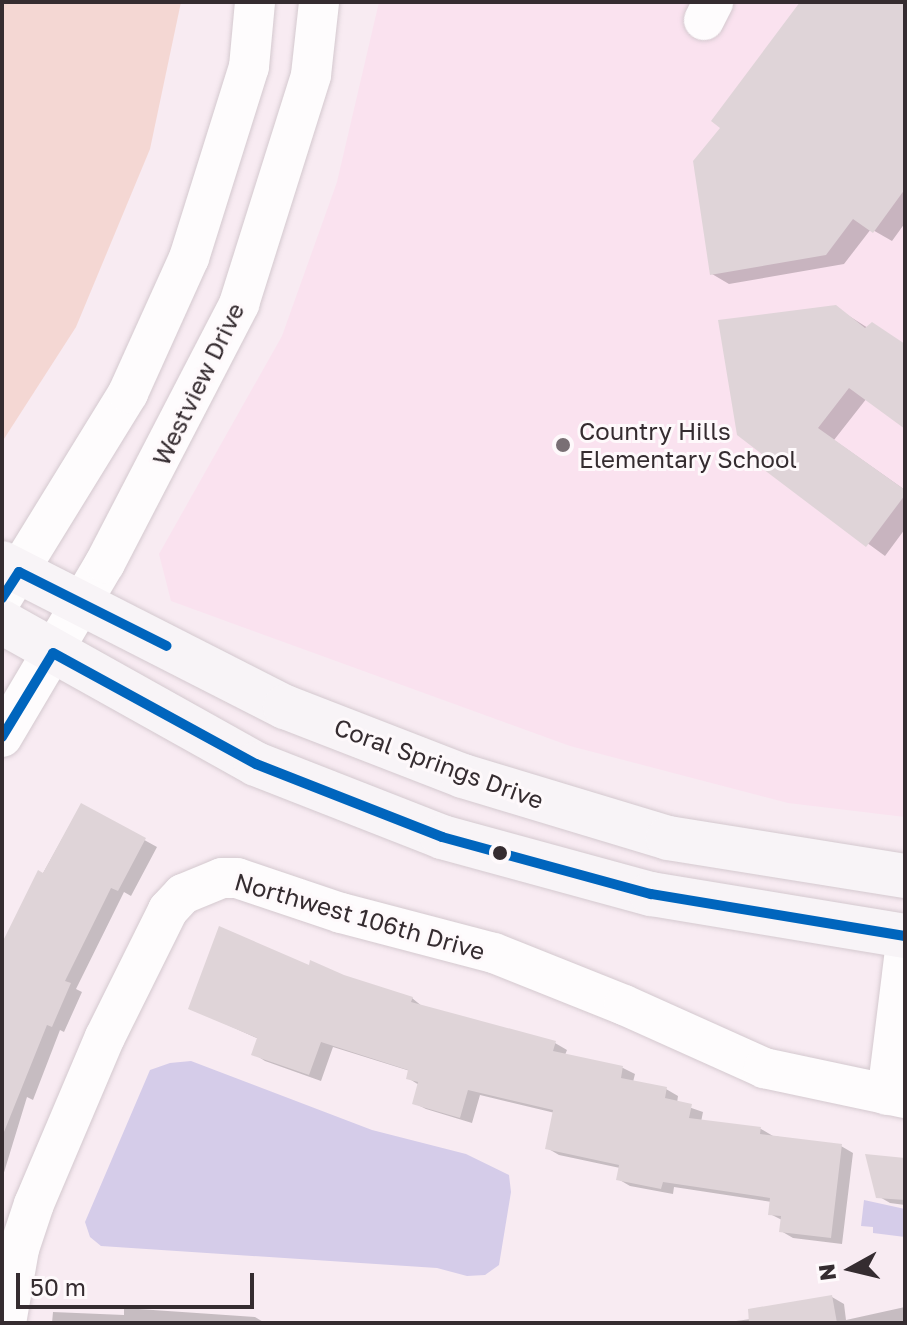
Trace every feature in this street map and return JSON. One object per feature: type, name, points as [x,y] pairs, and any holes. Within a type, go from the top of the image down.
[{"type":"main road","name":"Coral Springs Drive","points":[[8,578],[82,603],[285,707],[463,776],[668,838],[905,876]]},
{"type":"main road","points":[[2,622],[256,764],[442,837],[651,894],[905,936]]},
{"type":"street","points":[[8,578],[128,393],[189,258],[249,67],[255,2]]},
{"type":"street","name":"Westview Drive","points":[[2,737],[82,603],[179,426],[239,304],[311,75],[319,2]]},
{"type":"street","name":"Northwest 106th Drive","points":[[6,1323],[19,1249],[34,1204],[105,1037],[168,910],[183,894],[222,878],[237,878],[341,913],[494,953],[624,1005],[764,1068],[896,1097],[905,951]]},
{"type":"shaded area","points":[[2,2],[181,2],[150,149],[76,327],[2,442]]},
{"type":"shaded area","name":"Country Hills Elementary School","points":[[379,2],[905,2],[905,817],[788,803],[570,746],[171,601],[159,554],[282,336],[337,182]]},
{"type":"shaded area","points":[[191,1061],[372,1130],[466,1154],[509,1175],[511,1192],[499,1265],[485,1275],[467,1276],[437,1268],[101,1246],[90,1237],[85,1222],[150,1070],[170,1063]]},
{"type":"shaded area","points":[[864,1200],[905,1209],[905,1237],[873,1233],[873,1227],[861,1226]]},
{"type":"building","points":[[800,2],[905,2],[905,189],[873,233],[853,219],[826,255],[710,275],[693,161],[720,128],[711,121]]},
{"type":"building","points":[[836,305],[865,328],[872,322],[905,344],[905,429],[849,388],[818,428],[905,490],[905,495],[866,547],[763,469],[771,461],[737,435],[718,320]]},
{"type":"building","points":[[81,803],[146,838],[118,891],[111,888],[65,981],[71,983],[52,1027],[47,1025],[2,1137],[2,943],[38,870],[43,873]]},
{"type":"building","points":[[219,926],[309,965],[310,960],[344,975],[413,997],[411,1002],[556,1041],[553,1051],[623,1066],[621,1078],[667,1087],[665,1098],[692,1104],[689,1118],[761,1127],[760,1134],[842,1144],[831,1238],[779,1232],[781,1216],[768,1215],[770,1198],[663,1182],[661,1189],[616,1180],[619,1165],[545,1149],[553,1110],[468,1090],[460,1118],[412,1104],[418,1082],[406,1079],[408,1070],[321,1042],[309,1075],[251,1055],[257,1038],[188,1009]]},
{"type":"building","points":[[865,1154],[905,1158],[905,1200],[876,1198]]},
{"type":"building","points":[[832,1295],[837,1323],[749,1323],[748,1309]]},
{"type":"transit line","points":[[2,598],[19,572],[167,646]]},
{"type":"transit line","points":[[2,737],[53,653],[256,764],[442,837],[651,894],[905,936]]},
{"type":"place","name":"Country Hills Elementary School","points":[[563,445]]}]
